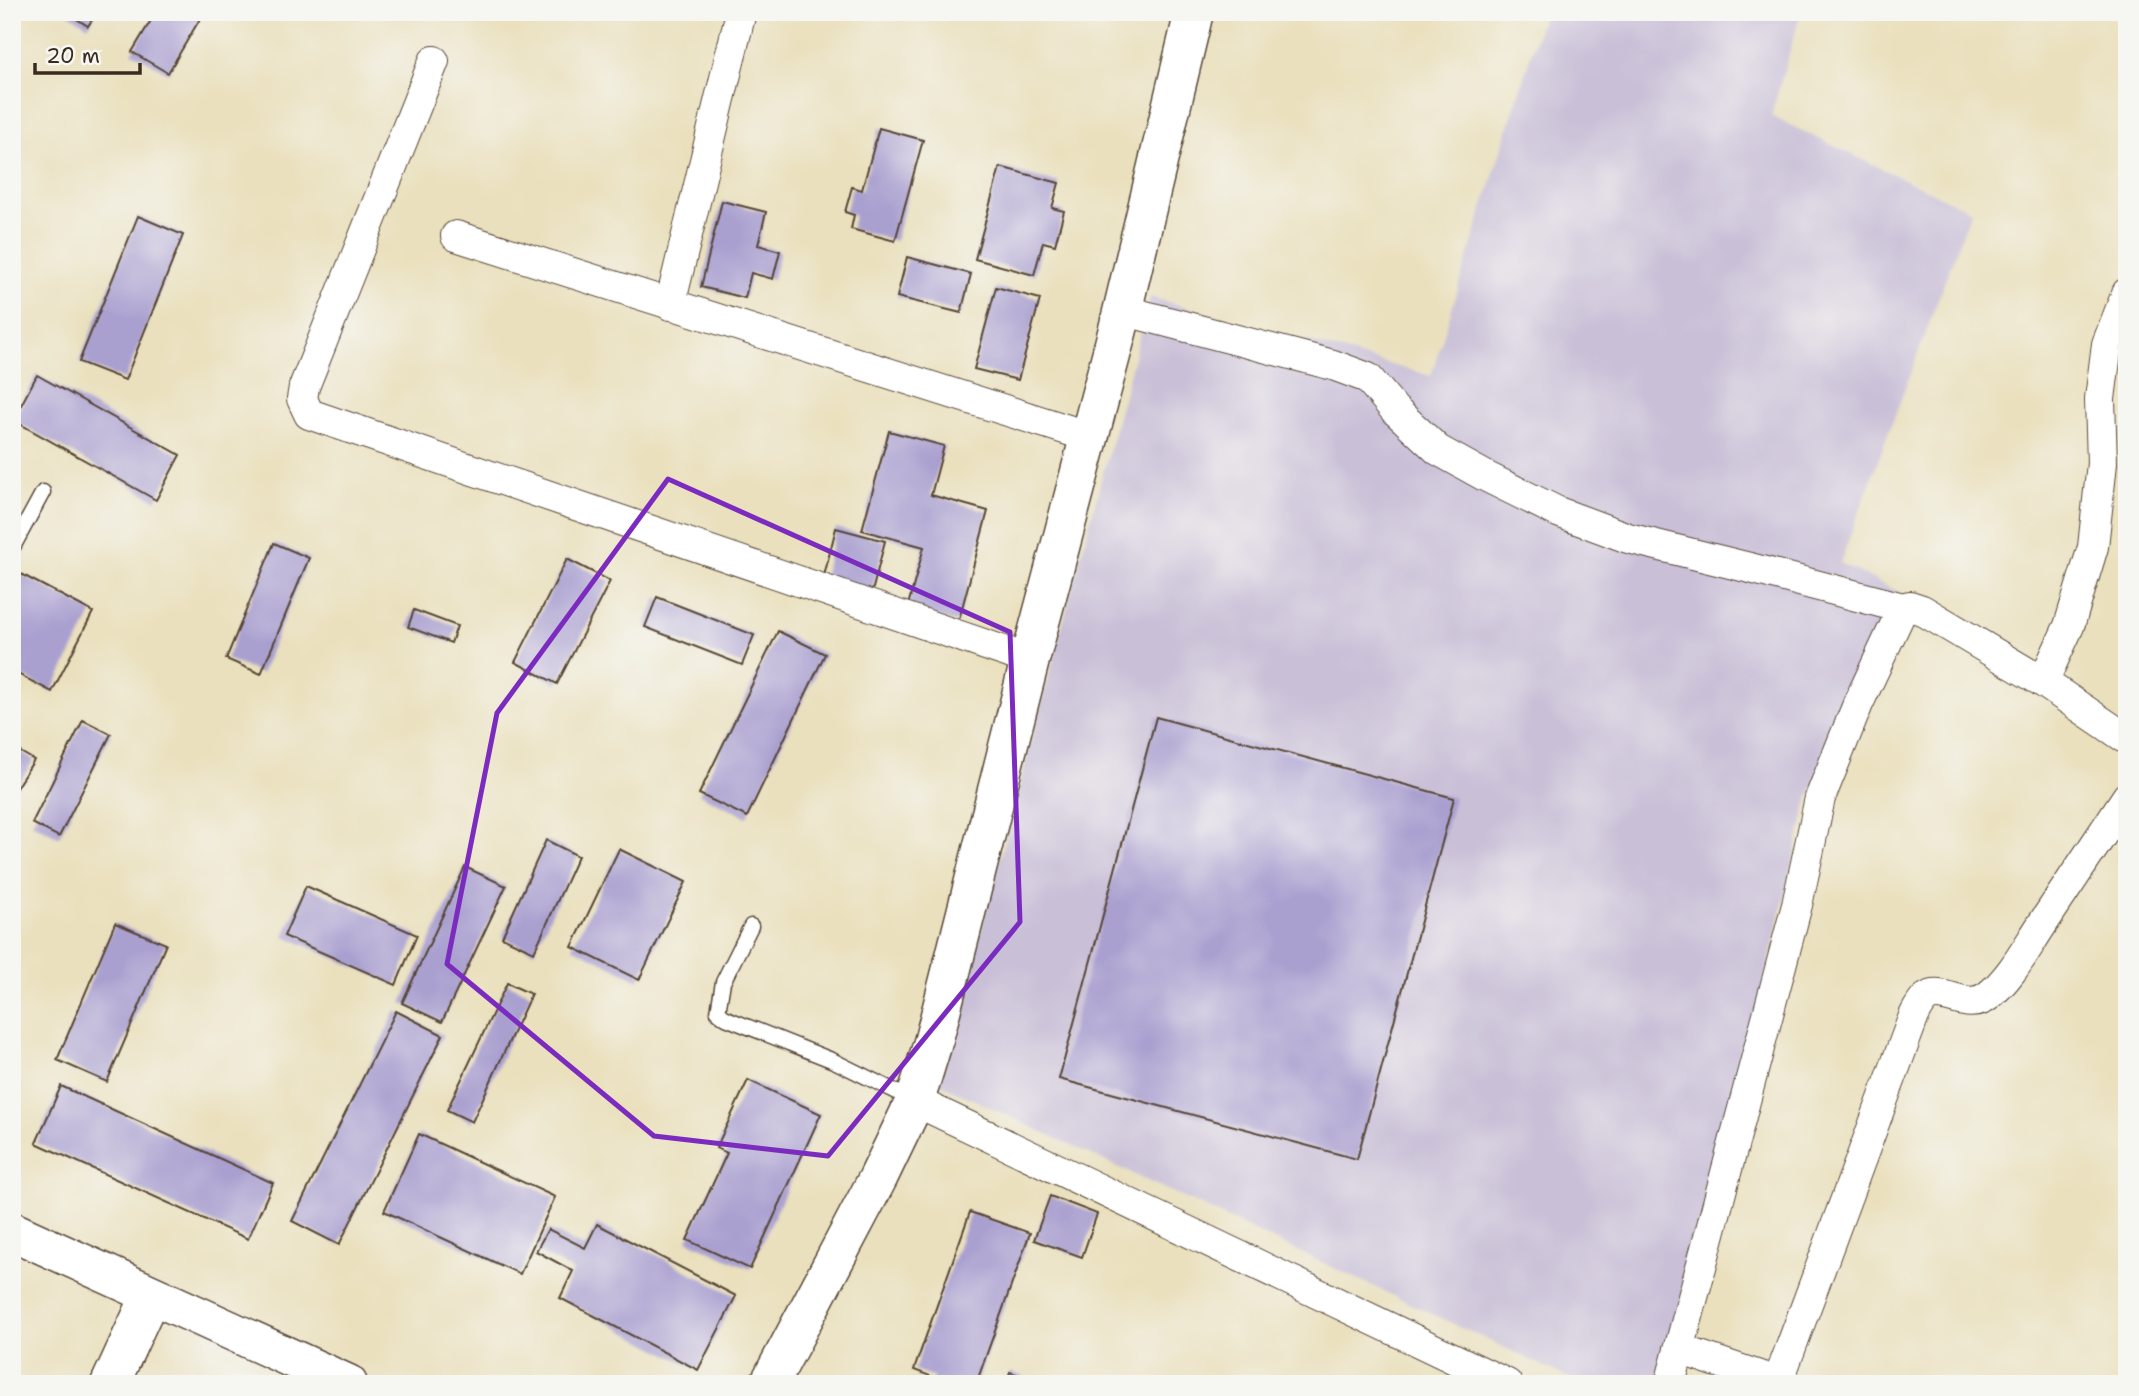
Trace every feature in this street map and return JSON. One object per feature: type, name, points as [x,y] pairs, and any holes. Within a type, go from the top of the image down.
[{"type":"main road","points":[[768,1384],[878,1178],[915,1101],[934,1039],[1030,660],[1090,437],[1195,12]]},
{"type":"main road","points":[[12,1231],[336,1381]]},
{"type":"main road","points":[[110,1384],[151,1295]]},
{"type":"street","points":[[670,305],[741,12]]},
{"type":"street","points":[[434,61],[304,387],[302,399],[309,414],[1030,660]]},
{"type":"street","points":[[456,236],[1090,437]]},
{"type":"street","points":[[2043,682],[2069,626],[2093,547],[2102,463],[2100,399],[2107,344],[2127,293]]},
{"type":"street","points":[[1122,310],[1333,365],[1368,377],[1395,410],[1438,450],[1558,512],[1628,538],[1903,608],[1910,606],[1922,610],[2043,682],[2127,739]]},
{"type":"street","points":[[1670,1384],[1797,905],[1820,798],[1858,704],[1903,608]]},
{"type":"street","points":[[1679,1349],[1781,1383],[1914,1016],[1924,999],[1946,997],[1971,1003],[1987,997],[2022,954],[2127,797]]},
{"type":"street","points":[[915,1101],[1507,1384]]},
{"type":"lane","points":[[12,549],[43,492]]},
{"type":"lane","points":[[751,926],[723,982],[718,1012],[726,1018],[834,1060],[915,1101]]},
{"type":"highlighted area","points":[[668,479],[1010,632],[1020,922],[828,1156],[654,1136],[447,964],[497,713]]},
{"type":"shaded area","points":[[1544,12],[1801,12],[1771,116],[1971,211],[1840,563],[1899,592],[1809,796],[1667,1384],[1582,1384],[940,1084],[1150,297],[1431,376]]},
{"type":"building","points":[[66,12],[97,12],[88,26]]},
{"type":"building","points":[[156,12],[204,12],[168,73],[132,52]]},
{"type":"building","points":[[879,128],[923,140],[895,241],[851,229],[854,215],[845,212],[852,187],[862,190]]},
{"type":"building","points":[[1000,167],[1059,183],[1052,208],[1064,211],[1055,245],[1043,242],[1034,275],[975,259]]},
{"type":"building","points":[[722,201],[766,212],[758,245],[780,251],[773,279],[751,273],[745,298],[701,287]]},
{"type":"building","points":[[138,216],[183,235],[125,380],[79,362]]},
{"type":"building","points":[[907,257],[971,274],[961,313],[897,297]]},
{"type":"building","points":[[996,287],[1040,299],[1018,380],[974,369]]},
{"type":"building","points":[[37,375],[180,455],[156,500],[13,420]]},
{"type":"building","points":[[889,431],[944,446],[931,495],[988,511],[958,623],[907,609],[924,547],[862,530]]},
{"type":"building","points":[[836,528],[885,541],[872,592],[823,580]]},
{"type":"building","points":[[274,543],[309,558],[261,674],[226,659]]},
{"type":"building","points":[[567,559],[610,581],[557,684],[515,662]]},
{"type":"building","points":[[21,574],[93,612],[52,692],[12,671],[12,591]]},
{"type":"building","points":[[657,597],[754,635],[742,665],[645,627]]},
{"type":"building","points":[[414,610],[457,626],[451,643],[408,627]]},
{"type":"building","points":[[778,631],[825,654],[747,817],[699,794]]},
{"type":"building","points":[[1156,717],[1454,798],[1357,1159],[1059,1079]]},
{"type":"building","points":[[83,720],[111,734],[59,837],[32,823]]},
{"type":"building","points":[[12,747],[34,760],[12,794]]},
{"type":"building","points":[[546,840],[578,856],[534,952],[502,937]]},
{"type":"building","points":[[619,849],[686,882],[639,980],[572,947]]},
{"type":"building","points":[[465,867],[506,886],[442,1022],[402,1003]]},
{"type":"building","points":[[306,886],[417,935],[396,985],[284,936]]},
{"type":"building","points":[[115,923],[166,944],[107,1082],[57,1060]]},
{"type":"building","points":[[507,983],[531,994],[472,1122],[447,1110]]},
{"type":"building","points":[[396,1011],[443,1035],[339,1245],[292,1221]]},
{"type":"building","points":[[748,1080],[821,1114],[750,1269],[687,1240],[727,1153],[716,1148]]},
{"type":"building","points":[[61,1086],[273,1183],[248,1239],[36,1143]]},
{"type":"building","points":[[419,1134],[555,1197],[520,1274],[384,1211]]},
{"type":"building","points":[[1050,1196],[1097,1214],[1082,1257],[1034,1240]]},
{"type":"building","points":[[970,1212],[1030,1233],[976,1384],[931,1384],[933,1377],[914,1370]]},
{"type":"building","points":[[597,1224],[736,1296],[698,1370],[560,1298],[573,1271],[536,1251],[548,1229],[585,1248]]},
{"type":"building","points":[[1010,1372],[1042,1383],[1042,1384],[1006,1384]]}]
